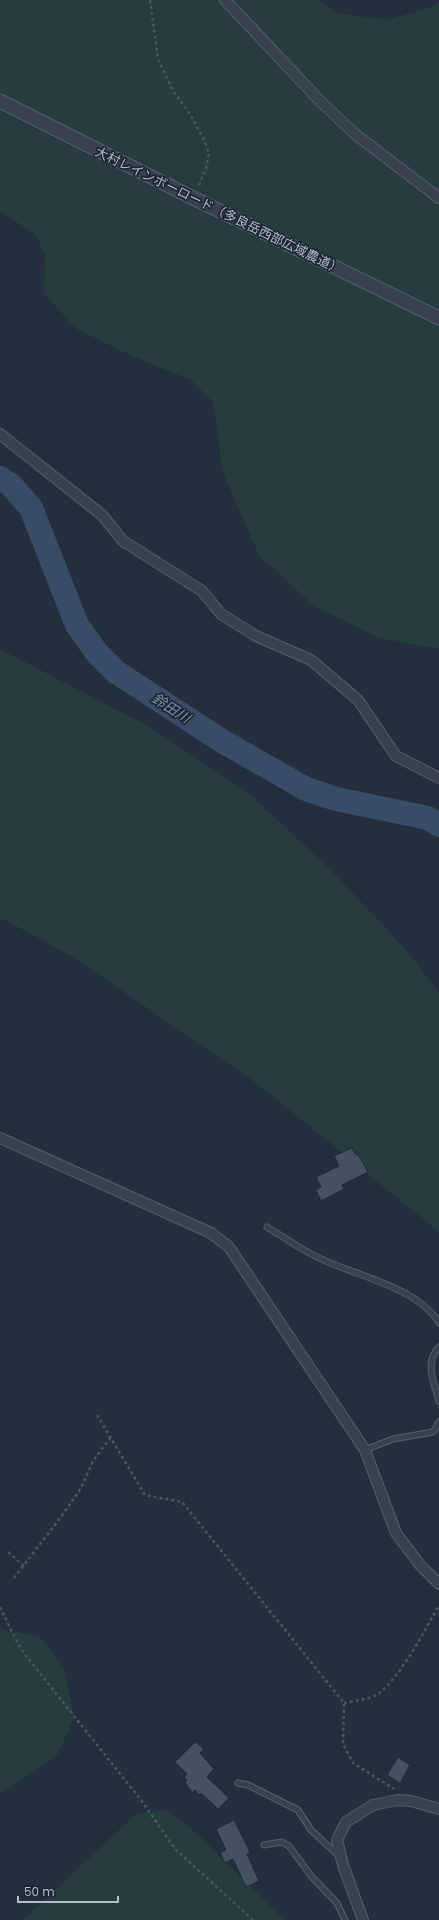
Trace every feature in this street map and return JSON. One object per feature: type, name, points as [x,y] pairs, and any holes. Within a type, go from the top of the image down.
[{"type":"street","points":[[225,0],[320,102],[355,134],[439,198]]},
{"type":"street","name":"大村レインボーロード（多良岳西部広域農道）","points":[[0,101],[193,198],[439,318]]},
{"type":"street","points":[[0,434],[102,515],[123,541],[202,590],[221,614],[256,636],[311,660],[358,700],[396,756],[439,778]]},
{"type":"street","points":[[0,1138],[211,1233],[229,1247],[365,1450],[396,1533],[420,1565],[439,1584]]},
{"type":"street","points":[[363,1920],[337,1840],[346,1822],[373,1805],[404,1800],[439,1809]]},
{"type":"lane","points":[[267,1227],[312,1255],[410,1296],[433,1313],[439,1323]]},
{"type":"lane","points":[[439,1347],[435,1351],[430,1365],[439,1401]]},
{"type":"lane","points":[[365,1450],[394,1439],[433,1432],[439,1422]]},
{"type":"lane","points":[[238,1783],[248,1784],[298,1810],[311,1830],[342,1859]]},
{"type":"lane","points":[[264,1845],[282,1842],[289,1846],[312,1877],[337,1904],[345,1920]]},
{"type":"path","points":[[150,0],[158,59],[172,91],[190,114],[209,153],[206,168],[193,198]]},
{"type":"path","points":[[97,1414],[145,1495],[182,1502],[344,1703],[343,1744],[353,1763],[396,1790]]},
{"type":"path","points":[[14,1578],[61,1517],[81,1488],[93,1461],[111,1437]]},
{"type":"path","points":[[8,1552],[24,1566]]},
{"type":"path","points":[[344,1703],[374,1696],[386,1688],[423,1634],[439,1605]]},
{"type":"path","points":[[0,1607],[13,1634],[24,1652],[141,1800],[176,1850],[253,1920]]},
{"type":"green space","points":[[0,0],[320,0],[336,13],[387,20],[435,6],[439,2],[439,649],[379,638],[314,606],[259,555],[223,473],[213,402],[191,380],[132,356],[75,328],[44,293],[45,255],[36,235],[0,211]]},
{"type":"green space","points":[[0,649],[148,726],[246,791],[328,867],[408,952],[439,993],[439,1232],[258,1084],[73,957],[5,920],[0,920]]},
{"type":"green space","points":[[0,1629],[40,1637],[64,1668],[74,1718],[58,1754],[0,1794]]},
{"type":"green space","points":[[167,1810],[200,1836],[285,1920],[23,1920],[137,1813]]},
{"type":"building","points":[[352,1148],[356,1155],[358,1154],[368,1172],[342,1185],[344,1189],[321,1201],[316,1190],[321,1187],[316,1177],[339,1166],[334,1156]]},
{"type":"building","points":[[195,1742],[204,1749],[200,1753],[214,1769],[207,1777],[229,1798],[218,1809],[201,1793],[199,1795],[195,1790],[192,1793],[185,1782],[187,1780],[184,1777],[187,1774],[175,1762]]},
{"type":"building","points":[[398,1757],[410,1765],[400,1783],[387,1775]]},
{"type":"building","points":[[234,1820],[250,1852],[247,1854],[259,1881],[246,1887],[233,1859],[225,1863],[220,1853],[226,1850],[216,1829]]},
{"type":"waterway","name":"鈴田川","points":[[0,478],[11,485],[31,508],[77,625],[97,653],[116,672],[222,741],[306,789],[336,799],[428,818],[439,825]]}]
